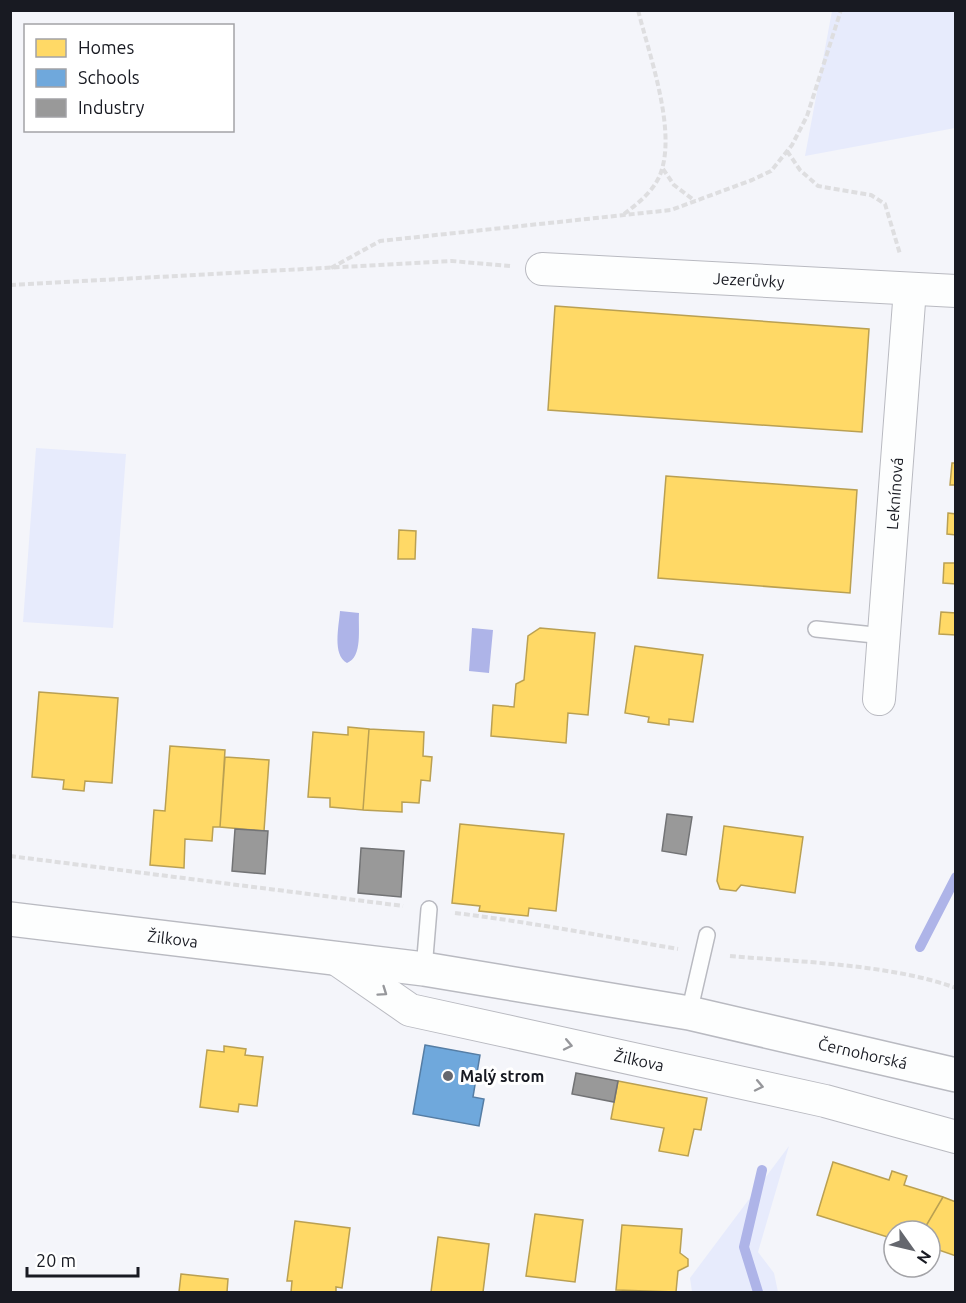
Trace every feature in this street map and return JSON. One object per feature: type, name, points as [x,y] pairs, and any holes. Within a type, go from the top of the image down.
[{"type":"street","name":"Jezerůvky","points":[[542,269],[956,291]]},
{"type":"street","name":"Leknínová","points":[[879,699],[910,289]]},
{"type":"street","name":"Žilkova","points":[[10,919],[424,969],[689,1013],[769,1030]]},
{"type":"street","name":"Žilkova","points":[[335,958],[410,1010],[825,1101],[956,1137]]},
{"type":"street","name":"Černohorská","points":[[769,1030],[956,1075]]},
{"type":"lane","points":[[816,629],[884,636]]},
{"type":"lane","points":[[424,969],[429,909]]},
{"type":"lane","points":[[689,1013],[707,935]]},
{"type":"path","points":[[624,214],[648,193],[663,168],[665,151],[662,118],[638,10]]},
{"type":"path","points":[[331,268],[380,241],[671,210],[771,171],[787,151],[807,116],[841,10]]},
{"type":"path","points":[[787,151],[800,170],[818,186],[871,195],[885,204],[910,289]]},
{"type":"path","points":[[663,168],[674,185],[696,201]]},
{"type":"path","points":[[10,285],[452,261],[542,269]]},
{"type":"path","points":[[10,856],[481,914],[509,922],[542,925],[704,954],[842,965],[938,982],[956,988]]},
{"type":"shaded area","points":[[832,11],[955,11],[955,128],[805,156]]},
{"type":"shaded area","points":[[36,448],[126,454],[113,628],[23,622]]},
{"type":"shaded area","points":[[789,1146],[758,1252],[774,1273],[778,1292],[692,1292],[690,1278]]},
{"type":"water","points":[[340,611],[359,613],[358,648],[352,660],[347,663],[339,654],[338,647]]},
{"type":"water","points":[[472,628],[493,630],[489,673],[469,671]]},
{"type":"building: Homes","points":[[555,306],[869,329],[862,432],[548,410]]},
{"type":"building: Homes","points":[[952,463],[956,463],[956,485],[950,485]]},
{"type":"building: Homes","points":[[666,476],[857,490],[850,593],[658,578]]},
{"type":"building: Homes","points":[[948,513],[956,514],[956,535],[947,534]]},
{"type":"building: Homes","points":[[399,530],[416,531],[415,559],[398,559]]},
{"type":"building: Homes","points":[[944,563],[956,563],[956,584],[943,583]]},
{"type":"building: Homes","points":[[941,612],[956,613],[956,635],[939,634]]},
{"type":"building: Homes","points":[[540,628],[595,633],[588,715],[568,713],[566,743],[491,736],[493,705],[514,707],[516,684],[524,680],[528,636]]},
{"type":"building: Homes","points":[[635,646],[703,655],[693,722],[669,719],[669,725],[648,722],[649,717],[625,713]]},
{"type":"building: Homes","points":[[39,692],[118,698],[112,783],[85,781],[84,791],[63,789],[64,780],[32,777]]},
{"type":"building: Homes","points":[[348,727],[369,729],[363,810],[330,807],[330,798],[308,797],[313,732],[348,735]]},
{"type":"building: Homes","points":[[369,729],[424,732],[423,756],[432,757],[430,781],[421,780],[419,803],[402,802],[402,812],[363,810]]},
{"type":"building: Homes","points":[[170,746],[225,750],[220,827],[213,827],[212,841],[185,839],[184,868],[150,865],[154,810],[165,811]]},
{"type":"building: Homes","points":[[225,757],[269,760],[264,831],[220,827]]},
{"type":"building: Homes","points":[[460,824],[564,834],[556,911],[529,908],[528,916],[479,911],[480,906],[452,903]]},
{"type":"building: Homes","points":[[724,826],[803,837],[795,893],[741,885],[736,891],[720,889],[717,881]]},
{"type":"building: Homes","points":[[224,1046],[246,1049],[245,1055],[263,1057],[257,1106],[239,1104],[238,1112],[200,1107],[207,1050],[224,1052]]},
{"type":"building: Homes","points":[[618,1081],[707,1098],[701,1130],[694,1129],[688,1156],[659,1151],[664,1128],[611,1119]]},
{"type":"building: Homes","points":[[833,1162],[889,1180],[892,1171],[907,1176],[904,1185],[943,1197],[930,1219],[882,1219],[882,1235],[817,1215]]},
{"type":"building: Homes","points":[[943,1197],[956,1202],[956,1256],[942,1251],[942,1219],[930,1219]]},
{"type":"building: Homes","points":[[535,1214],[583,1220],[575,1282],[526,1276]]},
{"type":"building: Homes","points":[[295,1221],[350,1228],[342,1288],[336,1287],[336,1292],[291,1292],[292,1281],[287,1281]]},
{"type":"building: Homes","points":[[622,1225],[682,1229],[680,1253],[688,1259],[688,1266],[678,1271],[676,1292],[616,1290]]},
{"type":"building: Homes","points":[[438,1237],[489,1244],[483,1292],[431,1292]]},
{"type":"building: Homes","points":[[181,1274],[228,1279],[227,1292],[179,1292]]},
{"type":"building: Schools","name":"Malý strom","points":[[425,1045],[480,1055],[473,1097],[484,1099],[479,1126],[413,1114]]},
{"type":"building: Industry","points":[[667,814],[692,817],[686,855],[662,851]]},
{"type":"building: Industry","points":[[235,829],[268,831],[265,874],[232,871]]},
{"type":"building: Industry","points":[[361,848],[404,851],[401,897],[358,893]]},
{"type":"building: Industry","points":[[576,1073],[618,1081],[614,1102],[572,1094]]},
{"type":"waterway","points":[[920,947],[956,877]]},
{"type":"waterway","points":[[758,1292],[744,1247],[762,1170]]},
{"type":"place","name":"Malý strom","points":[[448,1076]]}]
